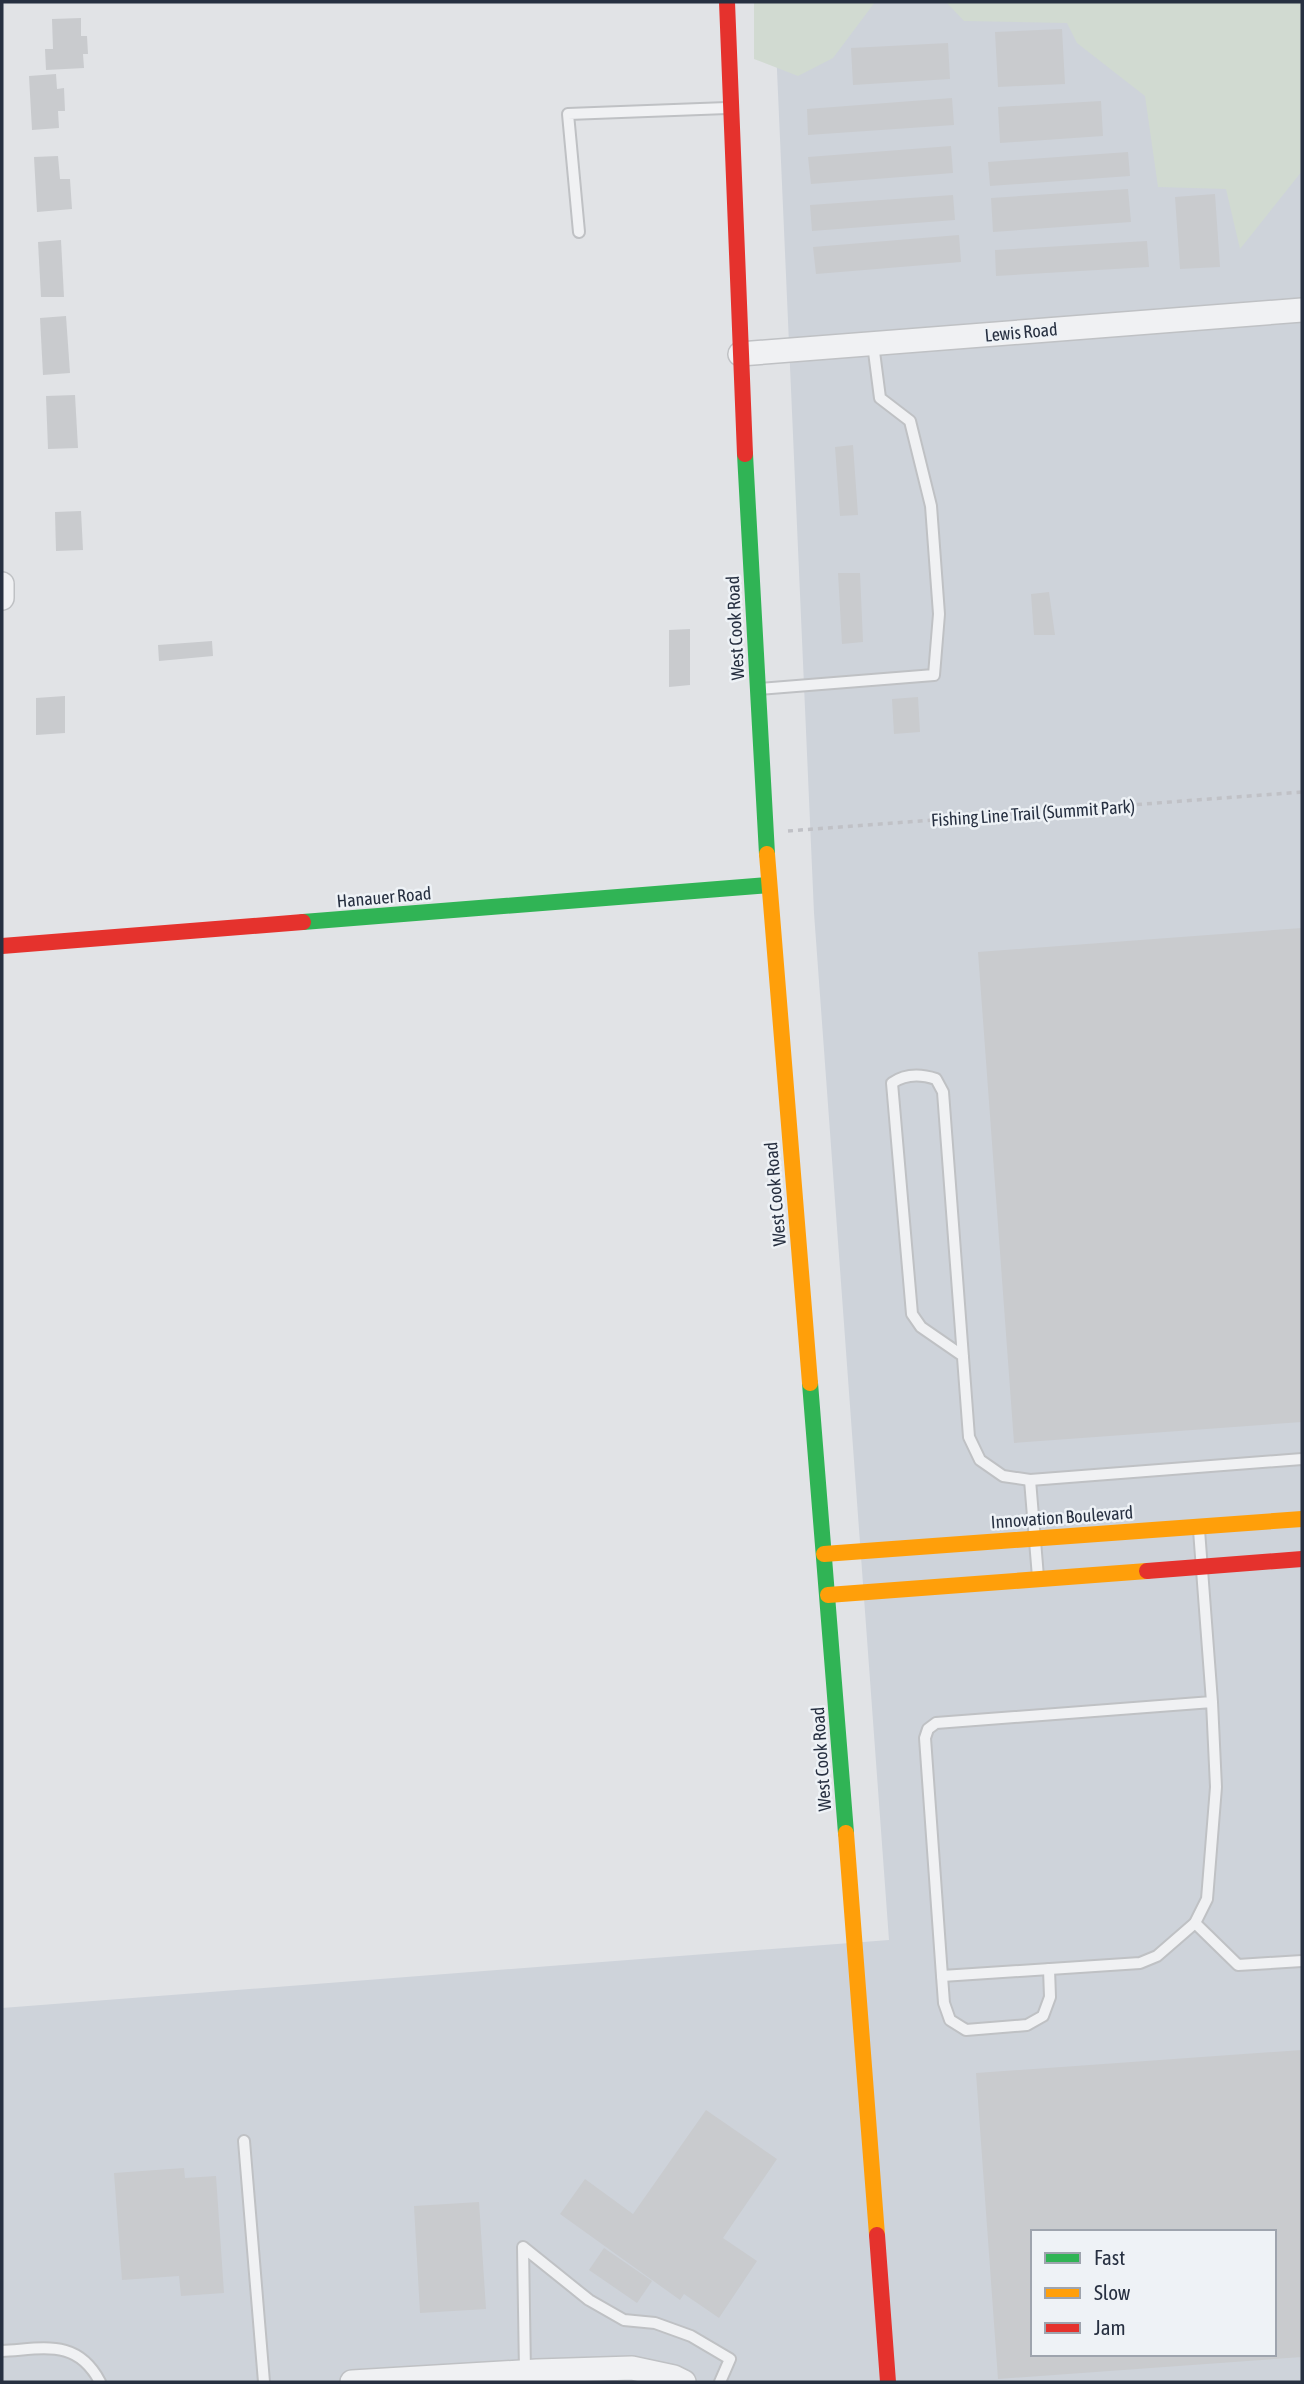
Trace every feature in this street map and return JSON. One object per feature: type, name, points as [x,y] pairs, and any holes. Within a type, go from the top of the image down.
[{"type":"main road","name":"West Cook Road","points":[[727,2],[740,354],[765,833],[828,1595],[888,2382]]},
{"type":"main road","name":"Hanauer Road","points":[[2,946],[769,885]]},
{"type":"main road","name":"Innovation Boulevard","points":[[824,1554],[1302,1520]]},
{"type":"main road","points":[[828,1595],[1302,1559]]},
{"type":"street","name":"Lewis Road","points":[[740,354],[1302,310]]},
{"type":"street","points":[[2,584],[2,598]]},
{"type":"street","points":[[352,2382],[632,2368],[674,2377],[684,2382]]},
{"type":"lane","points":[[579,232],[569,114],[731,108]]},
{"type":"lane","points":[[757,689],[934,675],[939,614],[931,506],[910,421],[880,398],[873,344]]},
{"type":"lane","points":[[963,1356],[921,1327],[912,1314],[892,1083],[901,1077],[925,1075],[936,1079],[943,1092],[963,1356],[969,1437],[980,1460],[1003,1476],[1030,1480],[1302,1458]]},
{"type":"lane","points":[[1030,1480],[1038,1577]]},
{"type":"lane","points":[[942,1976],[1140,1963],[1157,1956],[1195,1923],[1207,1899],[1216,1787],[1199,1527]]},
{"type":"lane","points":[[1049,1969],[1050,1997],[1044,2016],[1027,2025],[967,2030],[950,2020],[944,2003],[925,1738],[928,1728],[936,1723],[1212,1702]]},
{"type":"lane","points":[[1195,1923],[1238,1965],[1302,1961]]},
{"type":"lane","points":[[244,2141],[264,2382]]},
{"type":"lane","points":[[533,2375],[523,2247],[589,2300],[612,2314],[624,2320],[655,2323],[691,2336],[730,2359],[720,2382]]},
{"type":"lane","points":[[2,2351],[61,2348],[78,2355],[100,2382]]},
{"type":"path","name":"Fishing Line Trail (Summit Park)","points":[[765,833],[1302,792]]},
{"type":"shaded area","points":[[754,2],[875,2],[833,58],[798,76],[754,59]]},
{"type":"shaded area","points":[[774,2],[1302,2],[1302,2382],[2,2382],[2,2008],[889,1940],[814,913]]},
{"type":"shaded area","points":[[946,2],[1302,2],[1302,171],[1240,249],[1226,189],[1158,187],[1145,96],[1077,43],[1067,23],[964,21]]},
{"type":"building","points":[[81,18],[81,36],[87,36],[88,54],[83,54],[84,68],[46,70],[45,49],[53,49],[52,19]]},
{"type":"building","points":[[1062,29],[1065,84],[998,87],[995,32]]},
{"type":"building","points":[[948,43],[950,79],[853,85],[851,48]]},
{"type":"building","points":[[56,74],[57,89],[64,88],[65,111],[58,111],[59,128],[32,130],[29,76]]},
{"type":"building","points":[[952,98],[954,125],[808,135],[807,109]]},
{"type":"building","points":[[1101,101],[1103,136],[1000,143],[998,107]]},
{"type":"building","points":[[951,146],[953,173],[811,184],[808,157]]},
{"type":"building","points":[[1128,152],[1130,176],[990,186],[988,162]]},
{"type":"building","points":[[58,156],[60,179],[70,179],[72,209],[37,212],[34,157]]},
{"type":"building","points":[[1128,189],[1131,222],[993,232],[991,198]]},
{"type":"building","points":[[1215,194],[1220,267],[1180,269],[1175,197]]},
{"type":"building","points":[[953,195],[955,220],[812,231],[810,205]]},
{"type":"building","points":[[959,235],[961,262],[816,274],[813,247]]},
{"type":"building","points":[[61,240],[64,297],[41,297],[38,242]]},
{"type":"building","points":[[1147,241],[1149,267],[996,276],[995,250]]},
{"type":"building","points":[[66,316],[70,373],[43,375],[40,318]]},
{"type":"building","points":[[75,395],[78,448],[48,449],[46,396]]},
{"type":"building","points":[[853,445],[858,515],[840,516],[835,447]]},
{"type":"building","points":[[81,511],[83,550],[56,551],[55,512]]},
{"type":"building","points":[[838,573],[860,573],[863,642],[842,644]]},
{"type":"building","points":[[1049,592],[1055,635],[1034,635],[1031,594]]},
{"type":"building","points":[[690,629],[690,685],[669,687],[669,630]]},
{"type":"building","points":[[212,641],[213,656],[159,661],[158,645]]},
{"type":"building","points":[[65,696],[65,733],[36,735],[36,698]]},
{"type":"building","points":[[918,697],[920,732],[894,734],[892,699]]},
{"type":"building","points":[[1302,928],[1302,1422],[1014,1443],[978,952]]},
{"type":"building","points":[[1302,2050],[1302,2357],[998,2379],[976,2073]]},
{"type":"building","points":[[706,2110],[777,2159],[723,2238],[757,2261],[719,2318],[684,2294],[680,2300],[560,2214],[585,2179],[633,2214]]},
{"type":"building","points":[[184,2168],[185,2178],[216,2176],[224,2293],[181,2296],[179,2276],[122,2280],[114,2173]]},
{"type":"building","points":[[479,2202],[486,2309],[420,2313],[414,2206]]},
{"type":"building","points":[[604,2248],[652,2281],[637,2303],[589,2270]]},
{"type":"traffic: fast","points":[[745,454],[767,854]]},
{"type":"traffic: fast","points":[[303,922],[769,885]]},
{"type":"traffic: fast","points":[[810,1383],[846,1833]]},
{"type":"traffic: slow","points":[[767,854],[810,1383]]},
{"type":"traffic: slow","points":[[824,1554],[1302,1519]]},
{"type":"traffic: slow","points":[[828,1595],[1147,1571]]},
{"type":"traffic: slow","points":[[846,1833],[877,2235]]},
{"type":"traffic: jam","points":[[727,2],[745,454]]},
{"type":"traffic: jam","points":[[2,946],[303,922]]},
{"type":"traffic: jam","points":[[1147,1571],[1302,1559]]},
{"type":"traffic: jam","points":[[877,2235],[888,2382]]}]
